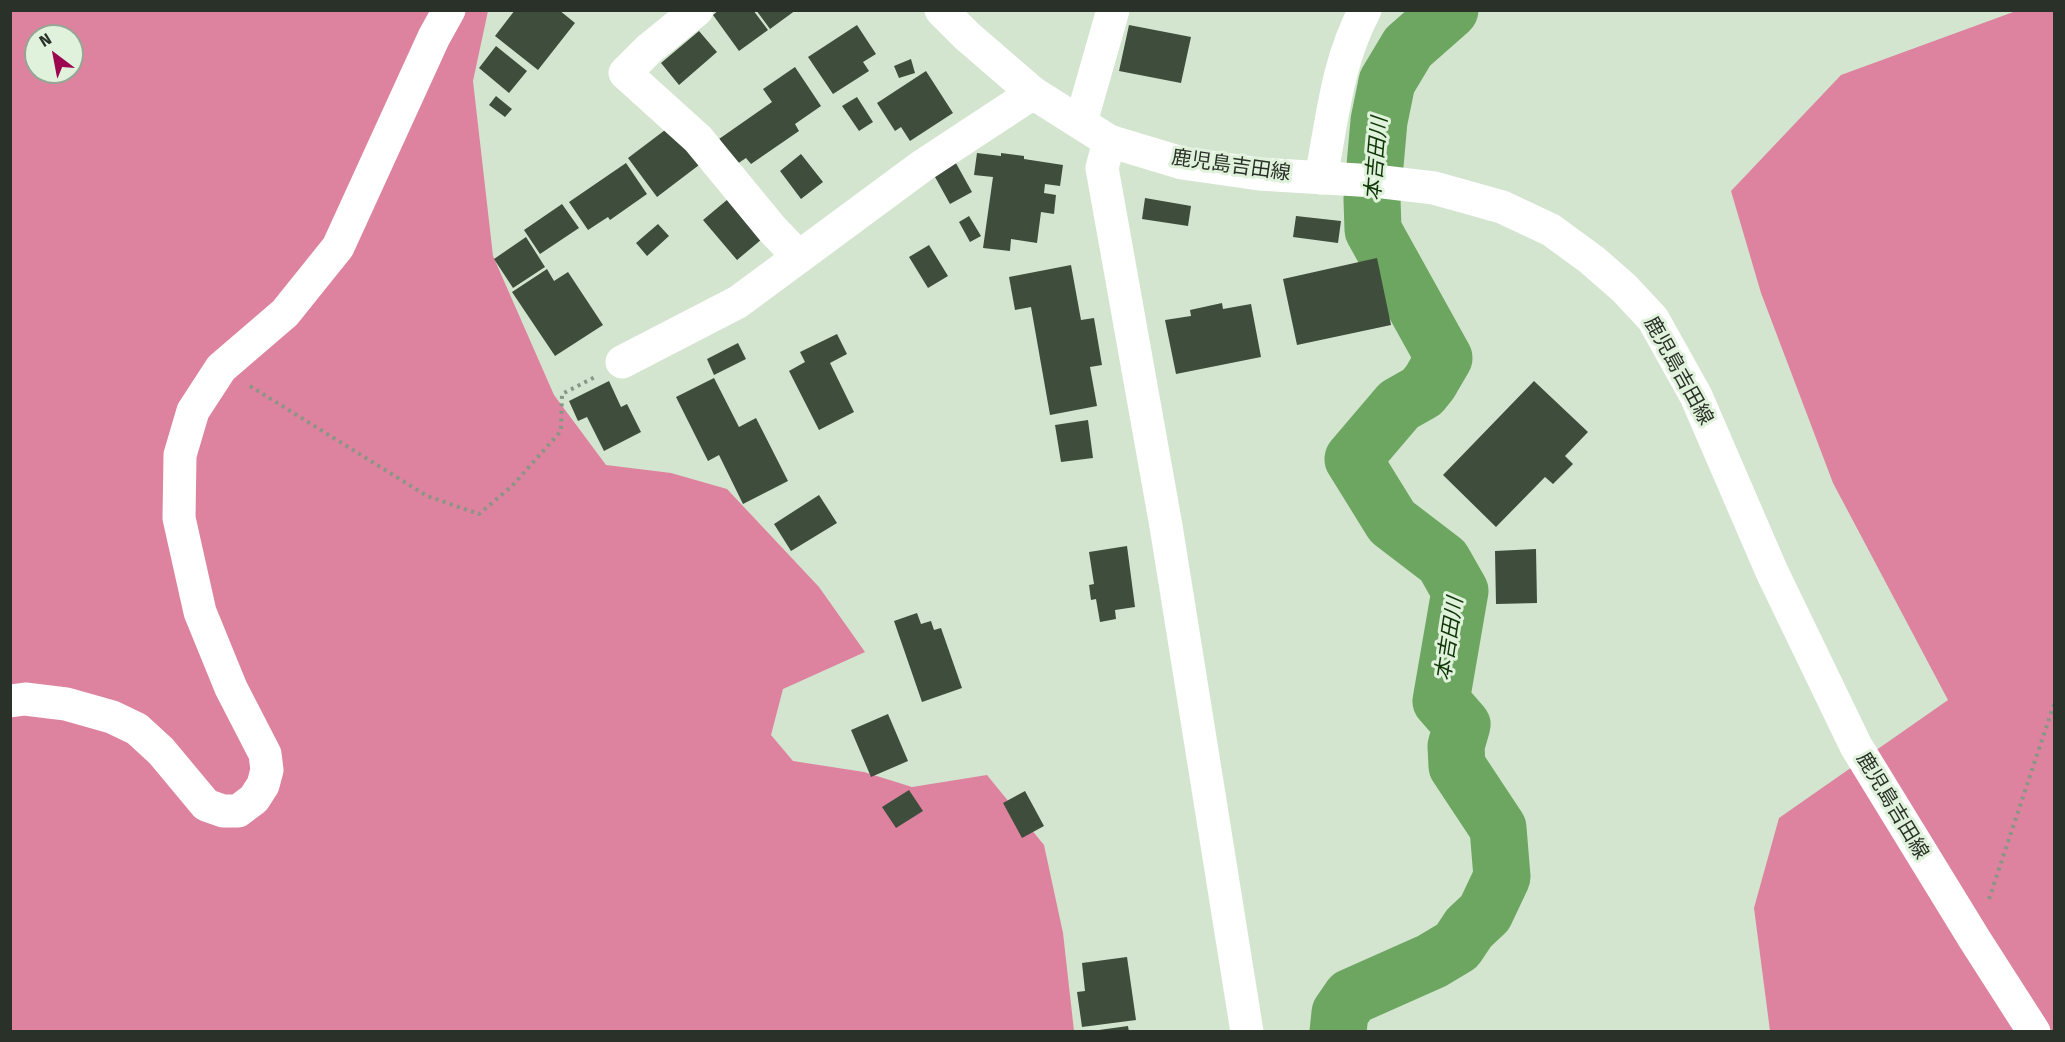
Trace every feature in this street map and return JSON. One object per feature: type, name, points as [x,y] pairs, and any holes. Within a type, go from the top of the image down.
[{"type":"street","points":[[10,701],[25,699],[66,704],[112,717],[137,729],[161,751],[206,805],[223,811],[238,811],[254,799],[263,785],[267,770],[265,754],[231,688],[200,612],[179,518],[180,455],[193,411],[222,368],[285,313],[338,247],[434,37],[449,10]]},
{"type":"street","points":[[697,10],[649,49],[625,73],[698,139],[772,229],[800,256]]},
{"type":"street","name":"鹿児島吉田線","points":[[940,10],[1033,93],[1109,141],[1182,163],[1259,174],[1321,177],[1434,188],[1502,207],[1551,230],[1592,260],[1624,288],[1653,319],[1696,396],[1772,572],[1856,746],[2034,1032]]},
{"type":"street","points":[[1081,122],[1113,10]]},
{"type":"street","points":[[1321,177],[1342,67],[1354,30],[1365,10]]},
{"type":"street","points":[[622,362],[738,302],[922,166],[1033,93]]},
{"type":"street","points":[[1109,141],[1102,168],[1166,526],[1246,1032]]},
{"type":"path","points":[[222,368],[427,496],[479,514],[512,486],[561,431],[562,394],[622,362]]},
{"type":"path","points":[[1975,940],[2055,704]]},
{"type":"shaded area","points":[[10,11],[488,11],[473,81],[493,256],[554,395],[606,465],[671,473],[727,489],[819,587],[865,652],[783,689],[771,735],[793,761],[864,772],[912,787],[987,775],[1044,845],[1063,933],[1074,1031],[11,1031]]},
{"type":"shaded area","points":[[2016,11],[2054,11],[2054,1031],[1770,1031],[1754,908],[1779,818],[1948,700],[1833,483],[1761,293],[1731,191],[1841,75]]},
{"type":"building","points":[[515,10],[559,10],[575,23],[538,70],[495,36]]},
{"type":"building","points":[[719,10],[753,10],[768,30],[739,51],[713,15]]},
{"type":"building","points":[[756,10],[796,10],[770,29]]},
{"type":"building","points":[[857,25],[876,54],[863,62],[869,71],[833,94],[808,57]]},
{"type":"building","points":[[1129,25],[1191,37],[1181,83],[1119,71]]},
{"type":"building","points":[[699,31],[717,52],[679,85],[661,63]]},
{"type":"building","points":[[496,46],[527,71],[509,93],[479,68]]},
{"type":"building","points":[[911,59],[915,73],[899,78],[894,66]]},
{"type":"building","points":[[795,67],[821,106],[795,124],[799,131],[751,164],[746,158],[737,164],[719,139],[772,102],[763,89]]},
{"type":"building","points":[[926,71],[953,113],[910,141],[901,127],[895,131],[877,103]]},
{"type":"building","points":[[496,96],[512,109],[505,117],[489,105]]},
{"type":"building","points":[[857,97],[873,122],[859,131],[842,106]]},
{"type":"building","points":[[673,124],[703,162],[657,197],[628,158]]},
{"type":"building","points":[[977,153],[1024,156],[1024,159],[1063,165],[1060,186],[1045,184],[1044,193],[1056,195],[1054,214],[1041,212],[1037,243],[1011,239],[1010,251],[983,248],[993,177],[974,175]]},
{"type":"building","points":[[801,154],[823,182],[801,199],[780,171]]},
{"type":"building","points":[[952,156],[972,192],[950,204],[930,168]]},
{"type":"building","points":[[626,163],[647,194],[610,220],[608,217],[588,230],[569,202]]},
{"type":"building","points":[[734,194],[768,234],[737,260],[703,220]]},
{"type":"building","points":[[1145,198],[1191,206],[1188,226],[1142,219]]},
{"type":"building","points":[[562,204],[579,228],[540,254],[524,230]]},
{"type":"building","points":[[969,216],[981,236],[970,242],[959,222]]},
{"type":"building","points":[[1296,216],[1341,221],[1338,243],[1293,237]]},
{"type":"building","points":[[658,224],[669,236],[647,256],[636,243]]},
{"type":"building","points":[[526,237],[545,267],[513,288],[494,259]]},
{"type":"building","points":[[929,245],[948,276],[928,288],[909,257]]},
{"type":"building","points":[[1377,258],[1391,325],[1297,345],[1283,279]]},
{"type":"building","points":[[1071,265],[1081,320],[1094,318],[1102,365],[1090,367],[1097,406],[1050,415],[1031,307],[1015,310],[1009,277]]},
{"type":"building","points":[[547,269],[554,281],[568,272],[603,325],[555,356],[512,292]]},
{"type":"building","points":[[1222,303],[1223,309],[1251,304],[1261,357],[1176,374],[1165,320],[1191,316],[1190,310]]},
{"type":"building","points":[[837,334],[847,354],[830,363],[854,412],[819,430],[789,371],[805,362],[800,352]]},
{"type":"building","points":[[738,343],[746,359],[714,375],[707,359]]},
{"type":"building","points":[[714,378],[739,427],[756,418],[788,481],[743,504],[719,455],[708,461],[676,397]]},
{"type":"building","points":[[609,381],[621,407],[627,404],[641,432],[604,451],[587,417],[578,421],[569,401]]},
{"type":"building","points":[[1534,381],[1588,432],[1565,456],[1573,464],[1553,484],[1545,477],[1496,527],[1443,475]]},
{"type":"building","points":[[1088,420],[1093,458],[1061,462],[1055,425]]},
{"type":"building","points":[[819,495],[837,523],[791,551],[774,524]]},
{"type":"building","points":[[1127,546],[1135,607],[1115,610],[1116,619],[1100,622],[1096,599],[1091,600],[1089,585],[1094,584],[1089,552]]},
{"type":"building","points":[[1536,549],[1537,603],[1496,604],[1495,551]]},
{"type":"building","points":[[917,613],[921,624],[931,621],[934,630],[941,628],[962,688],[922,702],[894,621]]},
{"type":"building","points":[[888,714],[908,761],[871,777],[851,730]]},
{"type":"building","points":[[909,790],[923,811],[896,828],[882,807]]},
{"type":"building","points":[[1025,791],[1044,826],[1022,838],[1003,803]]},
{"type":"building","points":[[1127,957],[1136,1020],[1082,1027],[1077,992],[1085,991],[1082,963]]},
{"type":"building","points":[[1128,1026],[1129,1032],[1099,1032],[1099,1030]]},
{"type":"waterway","name":"本吉田川","points":[[1338,1032],[1340,1013],[1351,997],[1432,961],[1457,946],[1469,928],[1485,913],[1502,877],[1498,828],[1457,766],[1456,746],[1462,725],[1441,701],[1460,591],[1443,561],[1392,522],[1353,459],[1399,405],[1422,392],[1444,358],[1373,230],[1372,199],[1379,121],[1387,82],[1408,47],[1450,10]]}]
